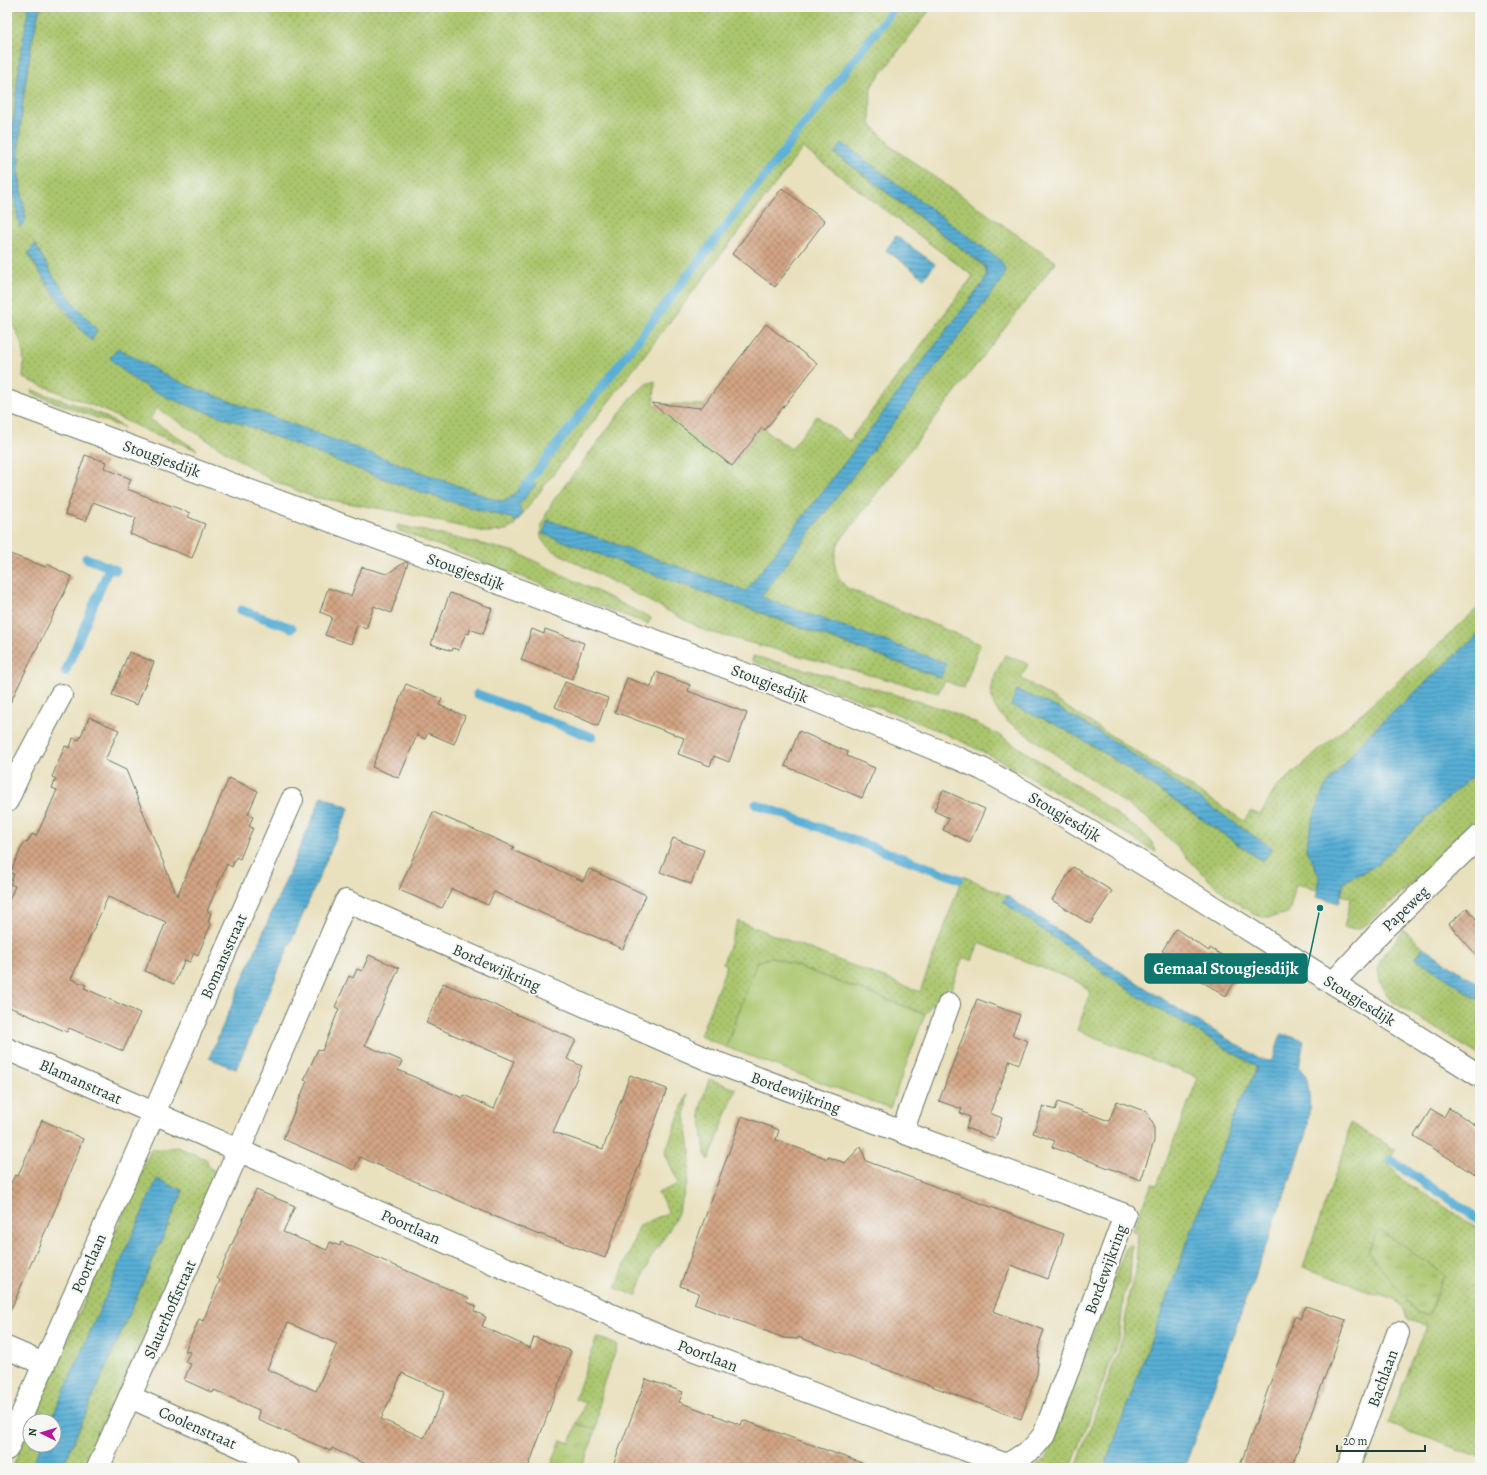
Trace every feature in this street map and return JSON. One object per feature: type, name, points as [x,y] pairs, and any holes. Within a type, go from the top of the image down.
[{"type":"street","name":"Stougjesdijk","points":[[7,401],[290,507],[696,655],[807,697],[982,769],[1025,792],[1189,892],[1480,1076]]},
{"type":"street","points":[[7,801],[21,770],[61,696]]},
{"type":"street","name":"Bomansstraat","points":[[154,1113],[292,800]]},
{"type":"street","name":"Papeweg","points":[[1333,983],[1383,929],[1480,836]]},
{"type":"street","name":"Bordewijkring","points":[[239,1150],[346,901],[709,1060],[1125,1215],[1044,1435],[1032,1450],[1007,1466]]},
{"type":"street","points":[[902,1132],[949,1004]]},
{"type":"street","name":"Blamanstraat","points":[[7,1048],[154,1113]]},
{"type":"street","name":"Poortlaan","points":[[7,1449],[154,1113],[670,1341],[1007,1466]]},
{"type":"street","name":"Slauerhoffstraat","points":[[98,1468],[239,1150]]},
{"type":"street","name":"Bachlaan","points":[[1348,1468],[1398,1333]]},
{"type":"street","points":[[7,1348],[44,1364]]},
{"type":"street","name":"Coolenstraat","points":[[130,1397],[289,1468]]},
{"type":"green space","points":[[7,7],[29,7],[11,141],[13,184],[20,227],[26,219],[19,175],[19,144],[23,100],[31,47],[40,7],[932,7],[871,87],[870,123],[893,148],[1056,262],[839,542],[835,554],[836,572],[842,583],[847,588],[980,644],[964,688],[945,681],[938,693],[706,631],[550,549],[541,537],[544,521],[553,501],[632,397],[646,384],[655,381],[654,404],[710,405],[689,432],[732,466],[762,428],[791,449],[817,416],[849,441],[973,276],[803,148],[515,524],[509,529],[501,531],[485,532],[394,511],[313,497],[269,479],[157,408],[150,419],[197,450],[145,430],[101,409],[23,378],[23,351],[16,331],[7,315]],"holes":[[[842,143],[1000,260],[1004,266],[1003,278],[760,597],[945,663],[940,678],[543,534],[548,520],[746,591],[983,283],[987,275],[985,267],[835,154]],[[35,244],[54,277],[97,330],[92,341],[73,322],[49,288],[28,254]],[[118,348],[163,374],[189,386],[496,500],[501,501],[510,498],[527,479],[535,485],[519,505],[522,514],[515,522],[512,518],[479,510],[415,490],[162,395],[133,378],[110,358]]]},
{"type":"green space","points":[[32,390],[92,411],[124,428],[33,394]]},
{"type":"green space","points":[[398,525],[516,552],[651,618],[648,624],[397,530]]},
{"type":"green space","points":[[1480,606],[1480,633],[1368,735],[1324,789],[1306,847],[1320,878],[1318,889],[1296,884],[1289,913],[1270,917],[1255,915],[1230,898],[1206,877],[1151,821],[1006,720],[994,704],[992,697],[993,681],[1005,655],[1028,664],[1021,678],[1244,821],[1251,811],[1260,815],[1276,788],[1410,671]],"holes":[[[1018,691],[1060,709],[1086,724],[1272,848],[1262,861],[1100,750],[1055,724],[1011,705]]]},
{"type":"green space","points":[[753,656],[838,678],[951,711],[1001,736],[1073,783],[1142,832],[1155,848],[1156,852],[1036,780],[986,753],[936,730],[884,709],[752,661]]},
{"type":"green space","points":[[1480,769],[1480,821],[1367,924],[1357,929],[1344,928],[1351,898],[1341,895],[1344,882],[1373,867]]},
{"type":"green space","points":[[963,876],[1007,896],[1003,902],[1139,997],[1256,1066],[1257,1069],[1232,1121],[1104,1468],[1076,1468],[1123,1337],[1129,1294],[1136,1272],[1138,1233],[1132,1230],[1152,1184],[1157,1185],[1198,1078],[1077,1030],[1090,995],[1088,989],[1078,982],[979,943],[972,960],[963,957],[944,1008],[932,1003],[925,1014],[772,957],[757,962],[726,1047],[700,1036],[727,965],[723,963],[738,921],[920,992]]},
{"type":"green space","points":[[1404,930],[1423,947],[1416,958],[1480,1001],[1480,1056],[1389,998],[1380,982],[1378,968],[1380,960]]},
{"type":"green space","points":[[772,957],[925,1014],[890,1108],[726,1047],[757,962]]},
{"type":"green space","points":[[709,1079],[736,1089],[709,1160],[705,1154],[700,1109]]},
{"type":"green space","points":[[687,1094],[685,1116],[691,1155],[687,1184],[677,1215],[650,1259],[636,1296],[616,1288],[639,1226],[667,1213],[668,1210],[658,1193],[678,1184],[665,1153]]},
{"type":"green space","points":[[1350,1123],[1396,1150],[1389,1165],[1402,1180],[1480,1229],[1480,1457],[1388,1424],[1426,1325],[1408,1320],[1403,1307],[1394,1300],[1303,1267],[1345,1147]]},
{"type":"green space","points":[[177,1147],[206,1159],[210,1168],[216,1172],[86,1468],[62,1468],[183,1191],[157,1180],[55,1413],[36,1413],[152,1148],[156,1150]]},
{"type":"green space","points":[[1378,1229],[1444,1274],[1429,1316],[1417,1312],[1368,1252]]},
{"type":"green space","points":[[1127,1245],[1132,1245],[1130,1280],[1124,1294],[1119,1339],[1071,1468],[1029,1468],[1042,1462],[1046,1458]]},
{"type":"green space","points":[[597,1337],[618,1345],[601,1390],[596,1430],[577,1423],[585,1403],[575,1399]]},
{"type":"green space","points":[[577,1423],[596,1430],[582,1468],[558,1468],[551,1466],[561,1440],[570,1443]]},
{"type":"green space","points":[[22,1445],[22,1453],[38,1453],[31,1468],[12,1468]]},
{"type":"water","points":[[29,7],[40,7],[31,47],[23,100],[19,144],[19,175],[26,219],[20,228],[13,191],[11,141],[20,57]]},
{"type":"water","points":[[842,143],[1000,260],[1004,266],[1003,278],[761,597],[946,663],[941,678],[543,534],[548,520],[746,591],[983,283],[987,275],[985,266],[835,153]]},
{"type":"water","points":[[896,236],[935,264],[924,278],[886,250]]},
{"type":"water","points":[[35,244],[54,277],[97,330],[91,341],[42,276],[28,253]]},
{"type":"water","points":[[118,348],[163,374],[189,386],[496,500],[501,501],[510,498],[527,478],[536,485],[519,505],[522,514],[515,522],[511,518],[479,510],[415,490],[162,395],[132,378],[110,358]]},
{"type":"water","points":[[1480,633],[1480,769],[1373,867],[1344,882],[1339,903],[1316,897],[1320,878],[1306,847],[1314,815],[1324,789],[1368,735]]},
{"type":"water","points":[[1017,690],[1060,709],[1107,737],[1272,848],[1263,861],[1100,750],[1055,724],[1011,705]]},
{"type":"water","points":[[322,796],[349,808],[236,1069],[209,1058]]},
{"type":"water","points":[[1007,896],[1189,1016],[1261,1059],[1268,1061],[1273,1060],[1281,1034],[1304,1040],[1299,1067],[1307,1079],[1308,1088],[1309,1120],[1306,1136],[1184,1468],[1104,1468],[1232,1121],[1256,1071],[1256,1066],[1139,997],[1003,902]]},
{"type":"water","points":[[1423,947],[1480,985],[1480,1001],[1416,958]]},
{"type":"water","points":[[157,1179],[183,1191],[62,1468],[31,1468],[38,1453],[62,1453],[62,1413],[55,1413]]},
{"type":"building","points":[[782,188],[825,221],[775,287],[732,254]]},
{"type":"building","points":[[766,324],[817,364],[765,430],[762,428],[732,466],[651,403],[701,408]]},
{"type":"building","points":[[85,455],[106,462],[104,468],[131,479],[127,489],[190,513],[188,517],[205,524],[192,558],[130,534],[136,518],[93,502],[86,521],[65,514]]},
{"type":"building","points":[[7,553],[46,567],[47,564],[72,577],[7,709]]},
{"type":"building","points":[[405,562],[408,563],[391,613],[374,606],[366,629],[357,625],[351,644],[325,635],[332,617],[320,612],[328,588],[351,596],[362,567],[387,574]]},
{"type":"building","points":[[450,593],[492,608],[483,634],[470,629],[469,634],[466,633],[459,650],[453,648],[452,651],[431,644]]},
{"type":"building","points":[[532,629],[544,634],[545,629],[584,643],[572,679],[521,660]]},
{"type":"building","points":[[129,652],[154,662],[137,705],[112,695]]},
{"type":"building","points":[[656,672],[690,685],[688,691],[747,713],[729,762],[714,756],[710,766],[678,754],[684,738],[615,712],[627,678],[651,687]]},
{"type":"building","points":[[565,682],[608,698],[598,726],[555,707]]},
{"type":"building","points":[[406,684],[442,699],[439,705],[465,716],[454,744],[428,733],[425,739],[417,735],[399,778],[372,767]]},
{"type":"building","points":[[89,717],[119,730],[105,760],[126,770],[177,896],[229,778],[258,791],[248,814],[253,817],[249,826],[253,828],[240,859],[236,857],[232,867],[227,864],[207,911],[211,913],[208,922],[211,924],[198,955],[194,953],[190,962],[185,960],[174,984],[145,971],[166,922],[108,897],[71,979],[86,985],[84,988],[140,1013],[123,1051],[69,1028],[67,1032],[7,1006],[7,905],[15,886],[10,884],[14,874],[10,873],[24,842],[27,843],[32,834],[36,836],[57,790],[52,788],[56,779],[52,777],[65,746],[70,748],[73,738],[79,740]]},
{"type":"building","points":[[799,731],[848,752],[847,756],[875,768],[862,798],[785,766]]},
{"type":"building","points":[[943,790],[985,809],[970,842],[943,830],[949,818],[934,811]]},
{"type":"building","points":[[433,812],[514,847],[512,850],[583,881],[589,869],[646,895],[623,949],[494,892],[488,905],[452,889],[442,908],[399,890]]},
{"type":"building","points":[[673,838],[704,850],[691,884],[660,872]]},
{"type":"building","points":[[1073,867],[1112,891],[1090,924],[1052,900]]},
{"type":"building","points":[[1467,908],[1480,924],[1480,959],[1449,924]]},
{"type":"building","points":[[1176,929],[1209,951],[1210,948],[1243,968],[1226,996],[1184,971],[1156,972],[1167,954],[1162,951]]},
{"type":"building","points":[[369,955],[399,968],[365,1045],[402,1061],[398,1070],[463,1098],[464,1095],[494,1109],[514,1061],[426,1023],[443,983],[576,1040],[567,1059],[582,1066],[553,1132],[603,1149],[630,1075],[667,1089],[605,1258],[540,1234],[539,1235],[360,1157],[354,1170],[283,1139],[307,1081],[304,1080],[318,1049],[322,1051],[339,1009],[335,1007],[349,976],[353,978],[357,969],[362,971]]},
{"type":"building","points":[[977,999],[1020,1015],[1012,1035],[1028,1041],[1019,1064],[1010,1060],[990,1113],[1002,1118],[995,1139],[966,1128],[970,1117],[960,1113],[962,1109],[939,1101]]},
{"type":"building","points":[[1117,1101],[1147,1112],[1154,1125],[1154,1141],[1141,1180],[1052,1147],[1055,1141],[1033,1133],[1043,1106],[1055,1110],[1058,1102],[1109,1121]]},
{"type":"building","points":[[1449,1108],[1480,1128],[1480,1178],[1414,1136],[1431,1109],[1444,1117]]},
{"type":"building","points":[[742,1116],[779,1130],[776,1140],[828,1159],[828,1157],[845,1163],[861,1146],[866,1161],[1064,1234],[1048,1279],[1011,1265],[993,1311],[1044,1330],[1040,1341],[1037,1374],[1021,1419],[798,1337],[798,1339],[784,1338],[694,1304],[699,1293],[680,1286]]},
{"type":"building","points":[[42,1120],[83,1139],[57,1205],[7,1318],[7,1191],[15,1175],[18,1176]]},
{"type":"building","points":[[256,1190],[295,1206],[283,1232],[327,1250],[330,1242],[340,1246],[341,1242],[469,1298],[467,1302],[476,1306],[474,1311],[486,1317],[482,1326],[530,1348],[534,1337],[571,1351],[528,1468],[374,1468],[332,1448],[331,1451],[258,1420],[259,1410],[214,1390],[213,1393],[184,1380],[191,1364],[185,1362],[190,1352],[185,1351],[199,1319],[203,1321],[220,1280],[217,1278]],"holes":[[[288,1323],[337,1344],[316,1391],[267,1369]],[[402,1373],[445,1392],[424,1438],[381,1419]]]},
{"type":"building","points":[[1306,1306],[1346,1320],[1291,1468],[1239,1468],[1295,1316],[1300,1319]]},
{"type":"building","points":[[646,1379],[683,1392],[679,1402],[741,1425],[743,1420],[867,1465],[866,1468],[612,1468]]},
{"type":"waterway","points":[[523,489],[895,7]]},
{"type":"waterway","points":[[86,558],[116,570]]},
{"type":"waterway","points":[[65,672],[109,568]]},
{"type":"waterway","points":[[241,610],[292,628]]},
{"type":"waterway","points":[[477,694],[592,737]]},
{"type":"waterway","points":[[756,804],[959,879]]},
{"type":"waterway","points":[[1391,1160],[1480,1220]]},
{"type":"place","name":"Gemaal Stougjesdijk","points":[[1320,908]]}]
